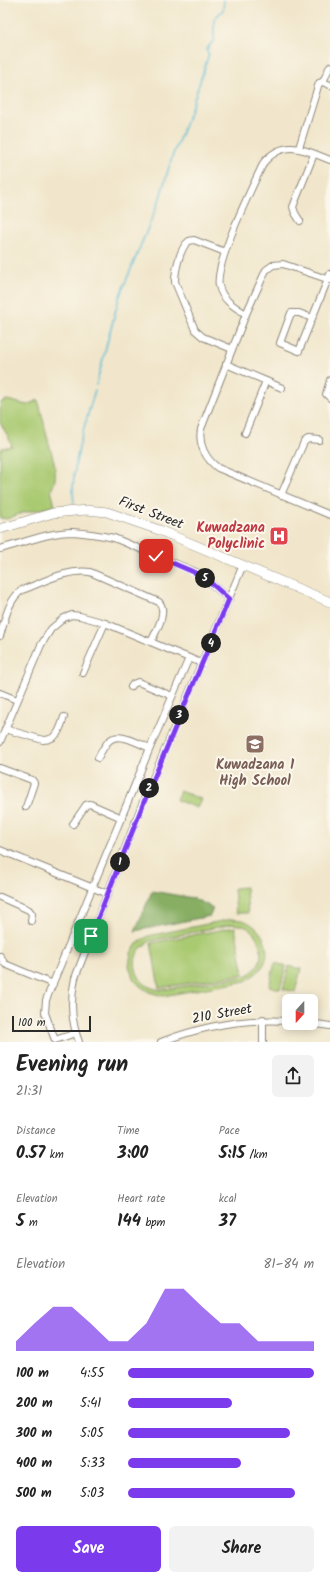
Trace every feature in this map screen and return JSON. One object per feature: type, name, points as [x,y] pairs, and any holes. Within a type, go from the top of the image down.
[{"type":"street","points":[[299,148],[319,83],[323,82],[330,66]]},
{"type":"street","points":[[323,82],[330,85]]},
{"type":"street","points":[[246,314],[231,304],[224,297],[219,286],[219,276],[226,252],[264,162],[269,156],[277,151],[289,147],[299,148],[330,160]]},
{"type":"street","points":[[300,221],[293,207],[314,154]]},
{"type":"street","points":[[226,252],[194,240],[189,241],[183,248],[175,274],[175,282],[194,330],[203,337],[232,349]]},
{"type":"street","points":[[312,318],[299,313],[291,313],[280,343],[299,351],[329,278],[283,264],[273,265],[264,274],[246,314],[201,430],[200,437],[203,448],[213,464],[218,468],[330,515]]},
{"type":"street","points":[[226,364],[282,388]]},
{"type":"street","points":[[330,380],[326,391],[326,394],[330,398]]},
{"type":"street","points":[[245,432],[266,381]]},
{"type":"street","points":[[281,495],[304,442],[308,439],[319,440]]},
{"type":"street","name":"First Street","points":[[0,529],[53,513],[87,510],[107,512],[133,520],[330,602]]},
{"type":"street","points":[[0,549],[55,534],[73,532],[114,538],[198,573],[206,578],[229,599]]},
{"type":"street","points":[[79,1042],[71,1012],[71,997],[74,978],[144,802],[243,565]]},
{"type":"street","points":[[0,636],[11,602],[16,595],[29,587],[71,572],[79,571],[90,572],[156,600],[161,605],[163,613],[151,642]]},
{"type":"street","points":[[0,740],[41,645],[51,629],[58,622],[72,616],[80,616],[105,623],[201,663]]},
{"type":"street","points":[[83,674],[105,623]]},
{"type":"street","points":[[76,1033],[55,1040],[45,1013],[46,1000],[150,748],[190,658]]},
{"type":"street","points":[[131,687],[133,684],[138,682],[172,696]]},
{"type":"street","points":[[0,693],[17,700]]},
{"type":"street","points":[[5,729],[43,740],[50,740],[60,731],[64,717]]},
{"type":"street","points":[[98,758],[109,740],[114,738],[120,737],[150,748]]},
{"type":"street","points":[[0,768],[32,780],[34,783],[26,807]]},
{"type":"street","points":[[73,824],[86,805],[90,804],[122,818]]},
{"type":"street","points":[[0,850],[108,894]]},
{"type":"street","points":[[0,897],[29,910],[32,914],[31,921]]},
{"type":"street","points":[[0,956],[5,964],[53,984]]},
{"type":"street","points":[[263,1019],[263,1042]]},
{"type":"street","name":"210 Street","points":[[161,1042],[196,1030],[263,1019],[282,1020]]},
{"type":"street","points":[[318,1024],[330,1026]]},
{"type":"green space","points":[[7,400],[27,405],[38,400],[53,457],[55,478],[51,490],[55,506],[22,513],[7,519],[0,518],[0,452],[2,448],[12,446],[0,423],[0,403]]},
{"type":"green space","points":[[180,791],[201,799],[197,808],[176,800]]},
{"type":"green space","points":[[246,887],[248,913],[236,913],[234,888]]},
{"type":"green space","points":[[152,891],[193,898],[213,908],[210,916],[135,931]]},
{"type":"green space","points":[[232,919],[242,920],[252,925],[261,934],[267,952],[264,964],[246,981],[163,996],[149,992],[140,986],[133,978],[129,966],[131,953],[137,944],[148,936]],"holes":[[[233,924],[244,926],[251,931],[258,941],[261,954],[260,960],[257,966],[248,975],[161,990],[148,986],[138,976],[135,962],[136,957],[140,949],[150,941]]]},
{"type":"green space","points":[[235,927],[244,974],[159,988],[151,943]]},
{"type":"green space","points":[[275,963],[286,966],[280,989],[269,986]]},
{"type":"green space","points":[[289,966],[301,969],[295,992],[283,989]]},
{"type":"waterway","points":[[96,385],[119,298],[159,201],[172,157],[190,112],[209,54],[206,50],[214,40],[214,19],[223,10],[224,0]]},
{"type":"waterway","points":[[74,503],[73,491],[76,462],[95,390]]},
{"type":"place","name":"Kuwadzana Polyclinic","points":[[279,536]]},
{"type":"place","name":"Kuwadzana 1 High School","points":[[255,744]]},
{"type":"route","points":[[91,936],[144,802],[229,599],[206,578],[198,573],[156,556]]}]
